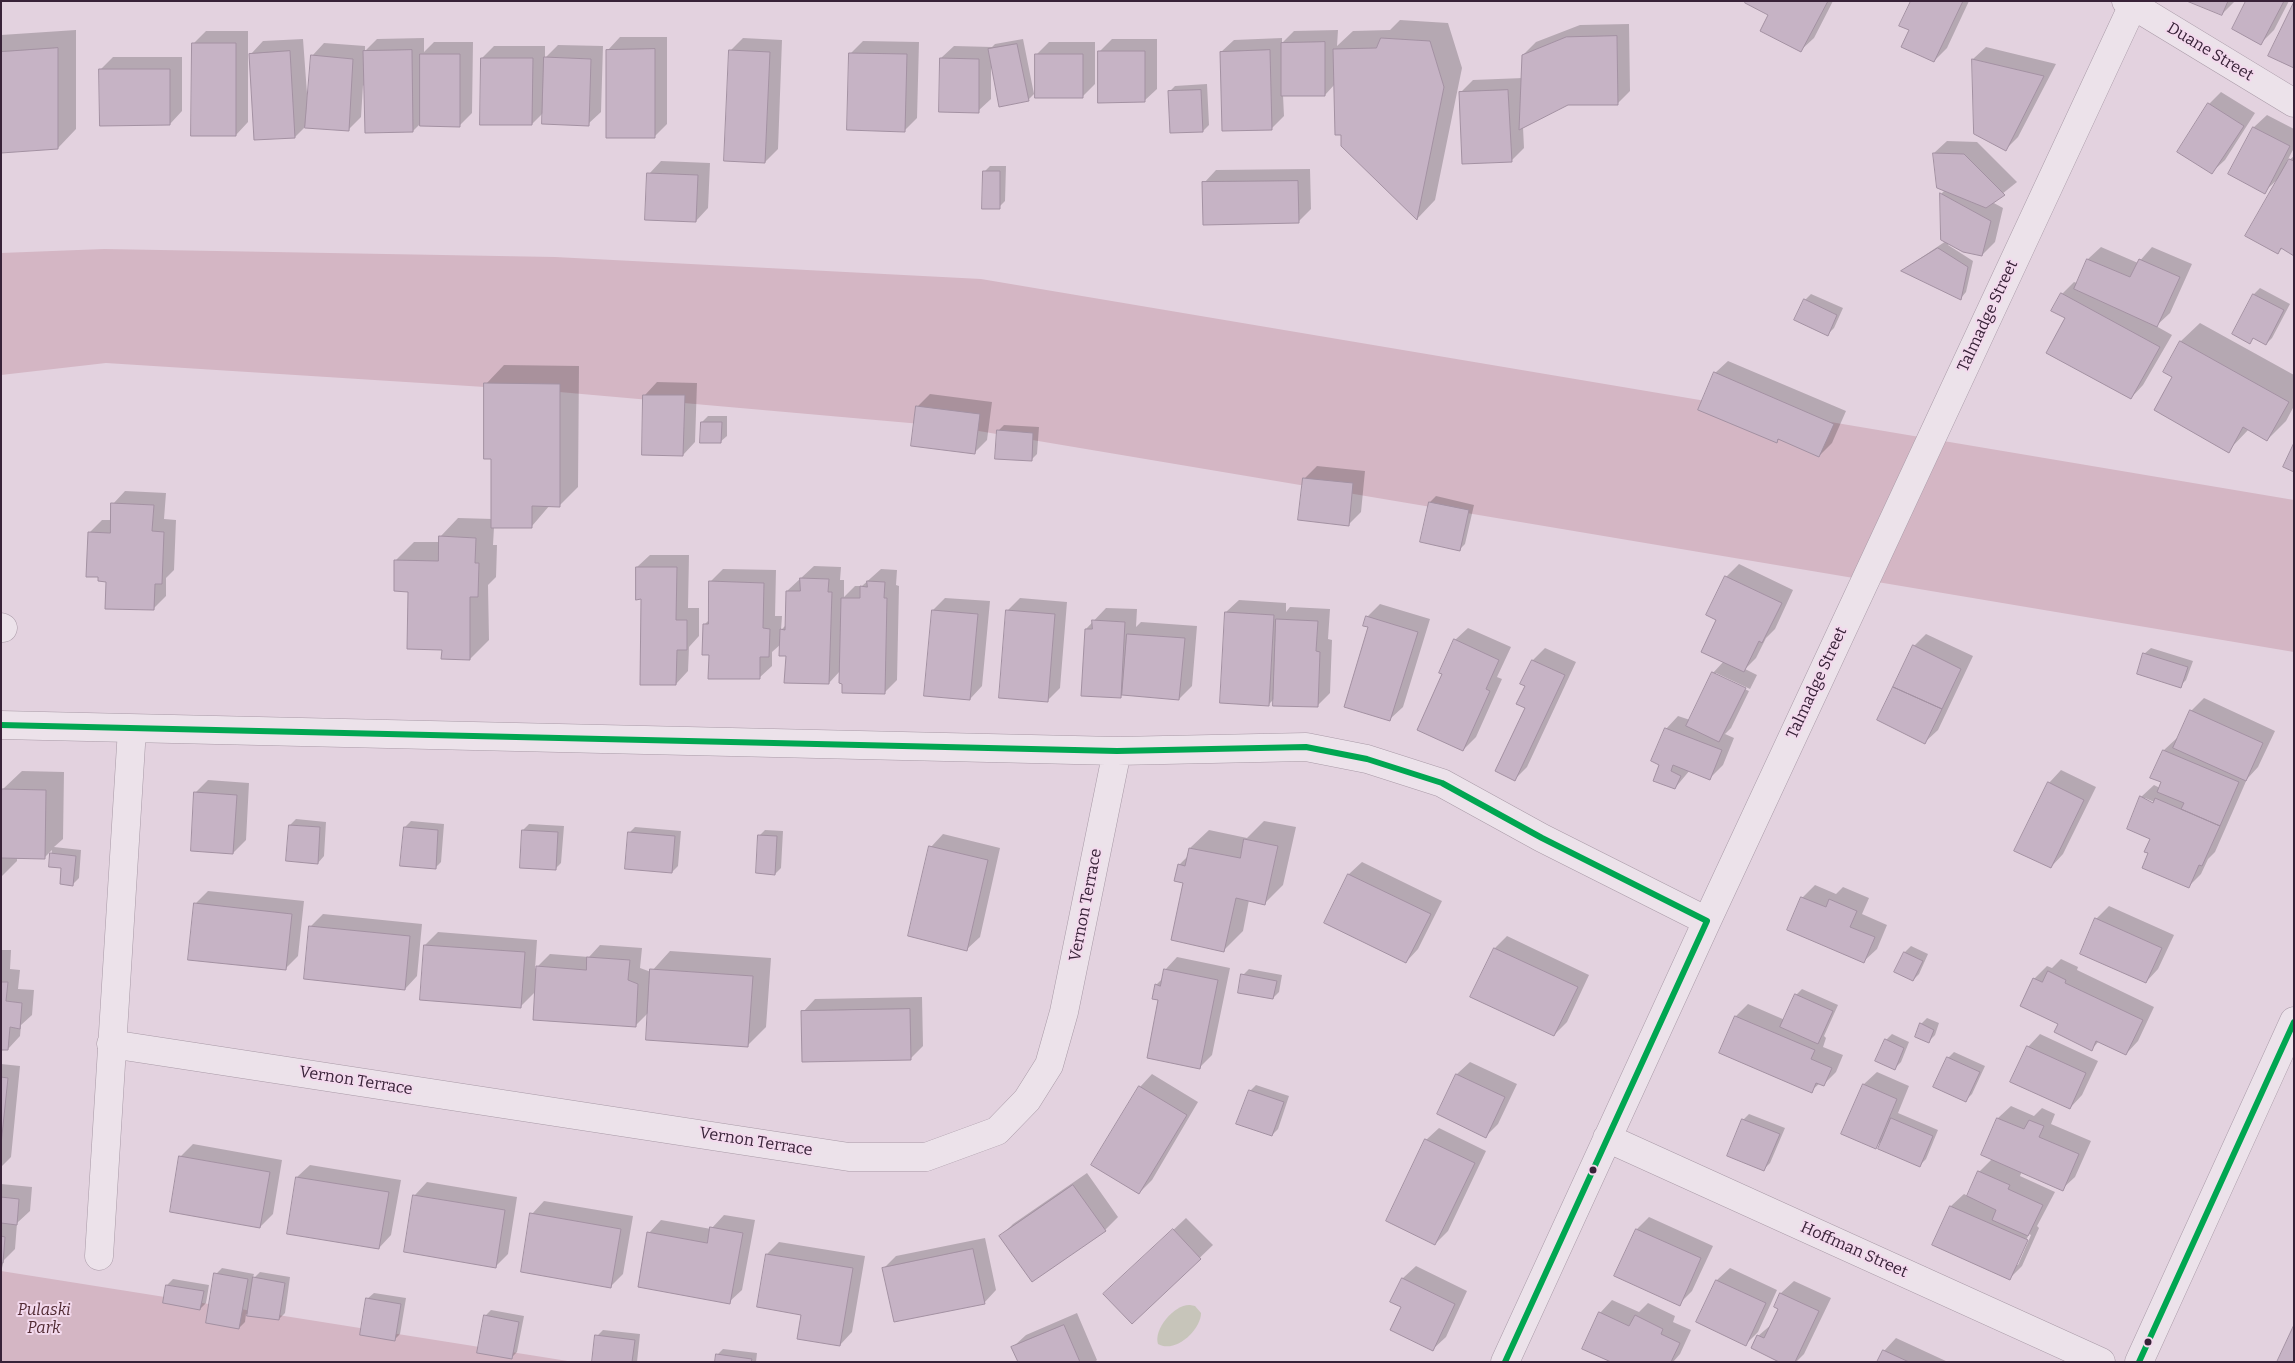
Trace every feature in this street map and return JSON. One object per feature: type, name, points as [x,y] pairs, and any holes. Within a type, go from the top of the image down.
[{"type":"street","name":"Duane Street","points":[[2130,3],[2294,103]]},
{"type":"street","name":"Talmadge Street","points":[[1505,1362],[2130,3]]},
{"type":"street","points":[[1,725],[1117,751],[1306,747],[1367,759],[1442,784],[1542,838],[1707,921]]},
{"type":"street","points":[[99,1256],[132,729]]},
{"type":"street","name":"Vernon Terrace","points":[[111,1044],[849,1156],[926,1157],[997,1131],[1027,1100],[1048,1065],[1064,1012],[1117,751]]},
{"type":"street","points":[[2139,1362],[2294,1021]]},
{"type":"street","name":"Hoffman Street","points":[[1607,1138],[2101,1362]]},
{"type":"green space","points":[[104,249],[555,257],[981,279],[2294,500],[2294,652],[955,427],[548,391],[106,363],[1,375],[1,253]]},
{"type":"green space","name":"Pulaski Park","points":[[1,1271],[574,1362],[1,1362]]},
{"type":"shaded area","points":[[1190,1305],[1195,1306],[1201,1313],[1200,1320],[1192,1333],[1186,1339],[1172,1346],[1158,1344],[1159,1331],[1166,1319],[1178,1309]]},
{"type":"building","points":[[1746,1],[1828,1],[1801,52],[1760,31],[1768,15],[1745,3]]},
{"type":"building","points":[[1911,1],[1963,1],[1934,62],[1901,47],[1909,30],[1899,26]]},
{"type":"building","points":[[2187,1],[2228,1],[2222,15]]},
{"type":"building","points":[[2246,1],[2284,1],[2261,45],[2232,29]]},
{"type":"building","points":[[2294,2],[2294,68],[2268,56]]},
{"type":"building","points":[[1617,36],[1618,105],[1568,105],[1519,130],[1522,55],[1566,37]]},
{"type":"building","points":[[1381,38],[1430,41],[1444,87],[1417,220],[1341,146],[1341,135],[1335,135],[1333,49],[1376,48]]},
{"type":"building","points":[[1325,42],[1325,96],[1281,96],[1281,43]]},
{"type":"building","points":[[192,43],[236,43],[236,136],[191,136]]},
{"type":"building","points":[[1017,44],[1029,101],[999,107],[988,49]]},
{"type":"building","points":[[58,48],[58,149],[1,153],[1,52]]},
{"type":"building","points":[[655,49],[655,138],[606,138],[606,50]]},
{"type":"building","points":[[412,50],[413,132],[365,133],[363,51]]},
{"type":"building","points":[[729,50],[770,52],[765,163],[724,161]]},
{"type":"building","points":[[1270,50],[1272,130],[1222,131],[1220,52]]},
{"type":"building","points":[[290,51],[295,138],[254,140],[249,54]]},
{"type":"building","points":[[1098,51],[1145,51],[1145,102],[1098,103]]},
{"type":"building","points":[[849,53],[907,54],[905,132],[847,130]]},
{"type":"building","points":[[420,54],[460,54],[460,127],[420,126]]},
{"type":"building","points":[[1035,54],[1083,54],[1083,98],[1035,98]]},
{"type":"building","points":[[311,55],[353,59],[349,131],[305,128]]},
{"type":"building","points":[[544,57],[591,59],[589,126],[542,124]]},
{"type":"building","points":[[481,58],[533,58],[532,125],[480,125]]},
{"type":"building","points":[[940,58],[979,59],[979,113],[939,112]]},
{"type":"building","points":[[1972,59],[2044,76],[2006,151],[1974,134]]},
{"type":"building","points":[[99,69],[170,69],[170,125],[100,126]]},
{"type":"building","points":[[1201,90],[1203,132],[1170,133],[1168,91]]},
{"type":"building","points":[[1508,90],[1512,162],[1462,164],[1459,92]]},
{"type":"building","points":[[2208,103],[2244,126],[2212,174],[2177,152]]},
{"type":"building","points":[[2253,127],[2290,146],[2265,194],[2228,174]]},
{"type":"building","points":[[1933,153],[1964,154],[2005,195],[1986,208],[1937,188]]},
{"type":"building","points":[[2289,159],[2294,161],[2294,256],[2281,248],[2278,254],[2245,236]]},
{"type":"building","points":[[983,171],[1000,171],[1000,209],[982,209]]},
{"type":"building","points":[[647,173],[698,175],[696,222],[645,220]]},
{"type":"building","points":[[1298,181],[1299,223],[1203,225],[1202,182]]},
{"type":"building","points":[[1940,193],[1991,221],[1982,256],[1963,252],[1941,240]]},
{"type":"building","points":[[1938,248],[1968,267],[1961,300],[1901,271]]},
{"type":"building","points":[[2087,259],[2130,277],[2139,259],[2180,277],[2157,327],[2074,289]]},
{"type":"building","points":[[2061,293],[2160,347],[2131,399],[2046,353],[2065,318],[2051,311]]},
{"type":"building","points":[[2253,294],[2284,310],[2266,345],[2253,338],[2250,344],[2232,334]]},
{"type":"building","points":[[1804,299],[1837,315],[1828,336],[1794,320]]},
{"type":"building","points":[[2180,341],[2289,402],[2267,441],[2243,427],[2229,453],[2154,410],[2172,377],[2163,372]]},
{"type":"building","points":[[1714,372],[1834,424],[1819,457],[1778,439],[1777,443],[1698,410]]},
{"type":"building","points":[[484,383],[560,384],[560,507],[532,506],[532,528],[491,528],[491,459],[484,459]]},
{"type":"building","points":[[643,395],[685,395],[683,456],[642,455]]},
{"type":"building","points":[[916,406],[980,414],[975,454],[911,446]]},
{"type":"building","points":[[701,422],[722,422],[721,443],[700,443]]},
{"type":"building","points":[[997,430],[1033,433],[1032,461],[995,459]]},
{"type":"building","points":[[2294,443],[2294,472],[2283,467]]},
{"type":"building","points":[[1303,478],[1353,483],[1349,526],[1298,520]]},
{"type":"building","points":[[1429,502],[1469,510],[1460,551],[1420,542]]},
{"type":"building","points":[[111,503],[154,505],[152,531],[164,532],[162,584],[155,584],[154,610],[105,609],[106,582],[98,581],[98,577],[86,577],[88,532],[110,533]]},
{"type":"building","points":[[439,536],[476,538],[475,563],[479,563],[478,597],[470,597],[470,660],[441,659],[442,650],[407,649],[408,592],[394,591],[394,560],[438,561]]},
{"type":"building","points":[[636,567],[677,567],[676,620],[687,620],[687,650],[677,650],[676,685],[640,685],[641,599],[636,600]]},
{"type":"building","points":[[1725,576],[1782,603],[1762,643],[1759,641],[1744,672],[1701,652],[1716,620],[1706,615]]},
{"type":"building","points":[[800,578],[829,579],[828,592],[832,592],[829,684],[784,683],[786,656],[779,656],[780,629],[785,630],[786,591],[800,591]]},
{"type":"building","points":[[709,581],[764,583],[763,628],[770,629],[769,657],[760,657],[760,679],[708,679],[709,655],[702,655],[703,624],[708,624]]},
{"type":"building","points":[[867,581],[885,582],[884,598],[887,598],[885,694],[842,693],[842,684],[839,683],[841,598],[860,598],[860,586],[867,587]]},
{"type":"building","points":[[932,610],[978,614],[970,700],[924,696]]},
{"type":"building","points":[[1006,610],[1055,614],[1048,702],[999,698]]},
{"type":"building","points":[[1225,612],[1274,615],[1269,706],[1220,703]]},
{"type":"building","points":[[1366,616],[1418,632],[1390,721],[1344,707],[1368,627],[1363,626]]},
{"type":"building","points":[[1276,619],[1318,621],[1316,651],[1320,652],[1318,707],[1273,706]]},
{"type":"building","points":[[1092,620],[1125,622],[1121,698],[1081,696],[1085,629],[1092,629]]},
{"type":"building","points":[[1127,634],[1185,638],[1179,700],[1122,695]]},
{"type":"building","points":[[1454,639],[1499,660],[1486,689],[1490,691],[1463,751],[1417,730],[1442,674],[1439,673]]},
{"type":"building","points":[[1913,645],[1961,669],[1942,709],[1893,687]]},
{"type":"building","points":[[2143,653],[2188,667],[2181,688],[2137,674]]},
{"type":"building","points":[[1532,660],[1565,675],[1515,781],[1495,771],[1525,708],[1516,704],[1525,686],[1520,684]]},
{"type":"building","points":[[1712,672],[1746,688],[1719,742],[1686,726]]},
{"type":"building","points":[[1893,687],[1942,709],[1925,744],[1877,720]]},
{"type":"building","points":[[2190,710],[2263,743],[2246,781],[2173,748]]},
{"type":"building","points":[[1665,728],[1722,750],[1710,780],[1673,765],[1671,771],[1681,776],[1675,789],[1653,781],[1659,765],[1651,761]]},
{"type":"building","points":[[2163,750],[2239,782],[2220,826],[2181,809],[2184,803],[2157,792],[2161,782],[2150,778]]},
{"type":"building","points":[[2048,782],[2084,800],[2051,868],[2014,851]]},
{"type":"building","points":[[2,789],[46,790],[45,859],[1,858]]},
{"type":"building","points":[[194,792],[237,795],[233,854],[191,851]]},
{"type":"building","points":[[2140,796],[2153,803],[2155,798],[2220,826],[2202,866],[2199,865],[2189,888],[2142,868],[2148,853],[2144,852],[2150,839],[2127,829]]},
{"type":"building","points":[[289,825],[320,827],[318,864],[286,861]]},
{"type":"building","points":[[404,827],[438,830],[436,869],[400,866]]},
{"type":"building","points":[[522,830],[558,832],[556,870],[520,868]]},
{"type":"building","points":[[628,832],[675,836],[672,873],[625,869]]},
{"type":"building","points":[[758,835],[777,836],[775,875],[756,873]]},
{"type":"building","points":[[1244,839],[1278,846],[1265,905],[1236,898],[1224,952],[1171,940],[1183,883],[1174,881],[1178,864],[1185,866],[1189,848],[1240,858]]},
{"type":"building","points":[[929,846],[988,860],[967,951],[908,936]]},
{"type":"building","points":[[50,853],[76,856],[73,886],[60,884],[61,868],[49,867]]},
{"type":"building","points":[[1348,874],[1431,914],[1406,963],[1324,923]]},
{"type":"building","points":[[1801,897],[1826,907],[1829,899],[1857,911],[1850,927],[1875,937],[1864,963],[1787,930]]},
{"type":"building","points":[[194,903],[292,914],[286,970],[188,960]]},
{"type":"building","points":[[2095,918],[2162,948],[2146,983],[2080,954]]},
{"type":"building","points":[[309,926],[410,936],[405,990],[304,979]]},
{"type":"building","points":[[424,945],[525,952],[521,1008],[420,1000]]},
{"type":"building","points":[[1494,948],[1578,987],[1554,1036],[1470,997]]},
{"type":"building","points":[[1904,952],[1923,961],[1913,981],[1894,972]]},
{"type":"building","points":[[587,957],[630,960],[628,980],[638,984],[636,1027],[533,1020],[536,966],[586,970]]},
{"type":"building","points":[[650,969],[753,976],[748,1047],[646,1040]]},
{"type":"building","points":[[1164,969],[1218,980],[1200,1069],[1147,1058],[1158,1000],[1152,999],[1155,984],[1160,986]]},
{"type":"building","points":[[2048,971],[2066,980],[2065,983],[2143,1020],[2126,1055],[2096,1041],[2092,1051],[2054,1032],[2058,1024],[2020,1006],[2033,978],[2042,982]]},
{"type":"building","points":[[1241,974],[1277,981],[1273,999],[1238,993]]},
{"type":"building","points":[[1,982],[8,982],[6,1001],[22,1003],[20,1029],[10,1027],[8,1050],[1,1050]]},
{"type":"building","points":[[1795,994],[1833,1011],[1818,1044],[1780,1027]]},
{"type":"building","points":[[910,1009],[911,1060],[802,1062],[801,1011]]},
{"type":"building","points":[[1735,1016],[1815,1050],[1811,1059],[1832,1068],[1824,1086],[1816,1083],[1812,1093],[1719,1053]]},
{"type":"building","points":[[1920,1023],[1934,1030],[1929,1043],[1915,1037]]},
{"type":"building","points":[[1885,1039],[1904,1048],[1895,1070],[1875,1061]]},
{"type":"building","points":[[2027,1046],[2086,1073],[2070,1109],[2010,1082]]},
{"type":"building","points":[[1947,1057],[1980,1072],[1966,1102],[1933,1087]]},
{"type":"building","points":[[1456,1074],[1505,1097],[1486,1138],[1437,1114]]},
{"type":"building","points":[[1,1077],[8,1078],[1,1145]]},
{"type":"building","points":[[1863,1084],[1897,1099],[1876,1149],[1841,1134]]},
{"type":"building","points":[[1139,1086],[1187,1115],[1139,1194],[1091,1165]]},
{"type":"building","points":[[1249,1090],[1284,1102],[1272,1136],[1236,1124]]},
{"type":"building","points":[[1891,1118],[1933,1136],[1920,1167],[1878,1149]]},
{"type":"building","points":[[1997,1118],[2024,1129],[2029,1120],[2044,1126],[2039,1137],[2079,1154],[2063,1191],[1981,1155]]},
{"type":"building","points":[[1742,1119],[1780,1134],[1764,1171],[1727,1156]]},
{"type":"building","points":[[1425,1139],[1475,1163],[1435,1245],[1386,1221]]},
{"type":"building","points":[[179,1156],[270,1172],[260,1228],[170,1212]]},
{"type":"building","points":[[1978,1171],[2010,1185],[2008,1189],[2043,1205],[2028,1236],[1992,1220],[1996,1210],[1967,1196]]},
{"type":"building","points":[[296,1177],[389,1192],[379,1249],[287,1234]]},
{"type":"building","points":[[1073,1185],[1106,1231],[1032,1282],[999,1236]]},
{"type":"building","points":[[413,1195],[505,1210],[496,1268],[404,1252]]},
{"type":"building","points":[[1,1197],[19,1199],[17,1225],[1,1223]]},
{"type":"building","points":[[1950,1206],[2028,1240],[2010,1280],[1932,1245]]},
{"type":"building","points":[[530,1213],[621,1229],[611,1288],[521,1272]]},
{"type":"building","points":[[710,1227],[743,1233],[730,1304],[638,1287],[647,1232],[707,1243]]},
{"type":"building","points":[[1173,1229],[1201,1259],[1132,1324],[1103,1294]]},
{"type":"building","points":[[1636,1229],[1701,1258],[1680,1306],[1614,1276]]},
{"type":"building","points":[[1,1236],[5,1237],[3,1263],[1,1263]]},
{"type":"building","points":[[973,1249],[985,1304],[894,1322],[882,1268]]},
{"type":"building","points":[[766,1254],[853,1268],[840,1346],[797,1339],[801,1315],[757,1307]]},
{"type":"building","points":[[214,1273],[248,1279],[239,1329],[206,1323]]},
{"type":"building","points":[[253,1277],[285,1283],[279,1320],[247,1316]]},
{"type":"building","points":[[1402,1278],[1455,1304],[1433,1351],[1390,1330],[1401,1307],[1390,1302]]},
{"type":"building","points":[[1716,1280],[1766,1303],[1746,1346],[1696,1322]]},
{"type":"building","points":[[166,1285],[204,1291],[200,1310],[163,1303]]},
{"type":"building","points":[[1780,1293],[1819,1311],[1795,1362],[1779,1362],[1751,1348],[1757,1335],[1764,1338],[1778,1309],[1774,1307]]},
{"type":"building","points":[[366,1298],[401,1304],[395,1341],[360,1335]]},
{"type":"building","points":[[1599,1312],[1629,1326],[1635,1315],[1663,1329],[1661,1334],[1680,1343],[1671,1362],[1611,1362],[1582,1349]]},
{"type":"building","points":[[484,1315],[519,1322],[512,1359],[477,1353]]},
{"type":"building","points":[[1064,1325],[1080,1362],[1018,1362],[1011,1347]]},
{"type":"building","points":[[2294,1325],[2294,1362],[2277,1362]]},
{"type":"building","points":[[595,1335],[635,1340],[632,1362],[592,1362]]},
{"type":"building","points":[[1883,1350],[1909,1362],[1877,1362]]},
{"type":"building","points":[[716,1354],[752,1359],[751,1362],[715,1362]]},
{"type":"transit line","points":[[1,725],[1117,751],[1306,747],[1367,759],[1442,783],[1542,838],[1707,921],[1505,1362]]},
{"type":"transit line","points":[[2139,1362],[2294,1022]]}]
